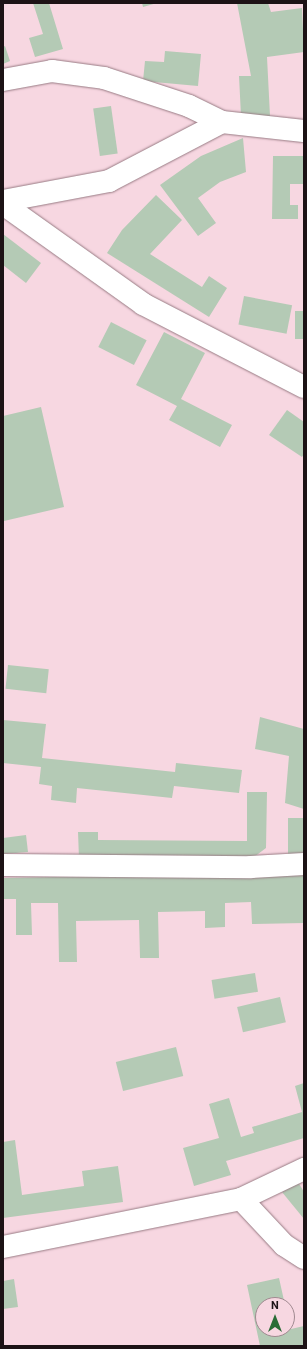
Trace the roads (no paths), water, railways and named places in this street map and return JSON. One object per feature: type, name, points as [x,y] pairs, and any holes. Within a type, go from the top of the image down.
[{"type":"street","points":[[3,80],[52,71],[104,78],[189,106],[222,122],[304,131]]},
{"type":"street","points":[[3,203],[109,181],[222,122]]},
{"type":"street","points":[[3,203],[143,304],[304,388]]},
{"type":"street","points":[[3,865],[251,867],[304,864]]},
{"type":"street","points":[[3,1247],[241,1200],[304,1169]]},
{"type":"street","points":[[241,1200],[284,1245],[304,1258]]}]
